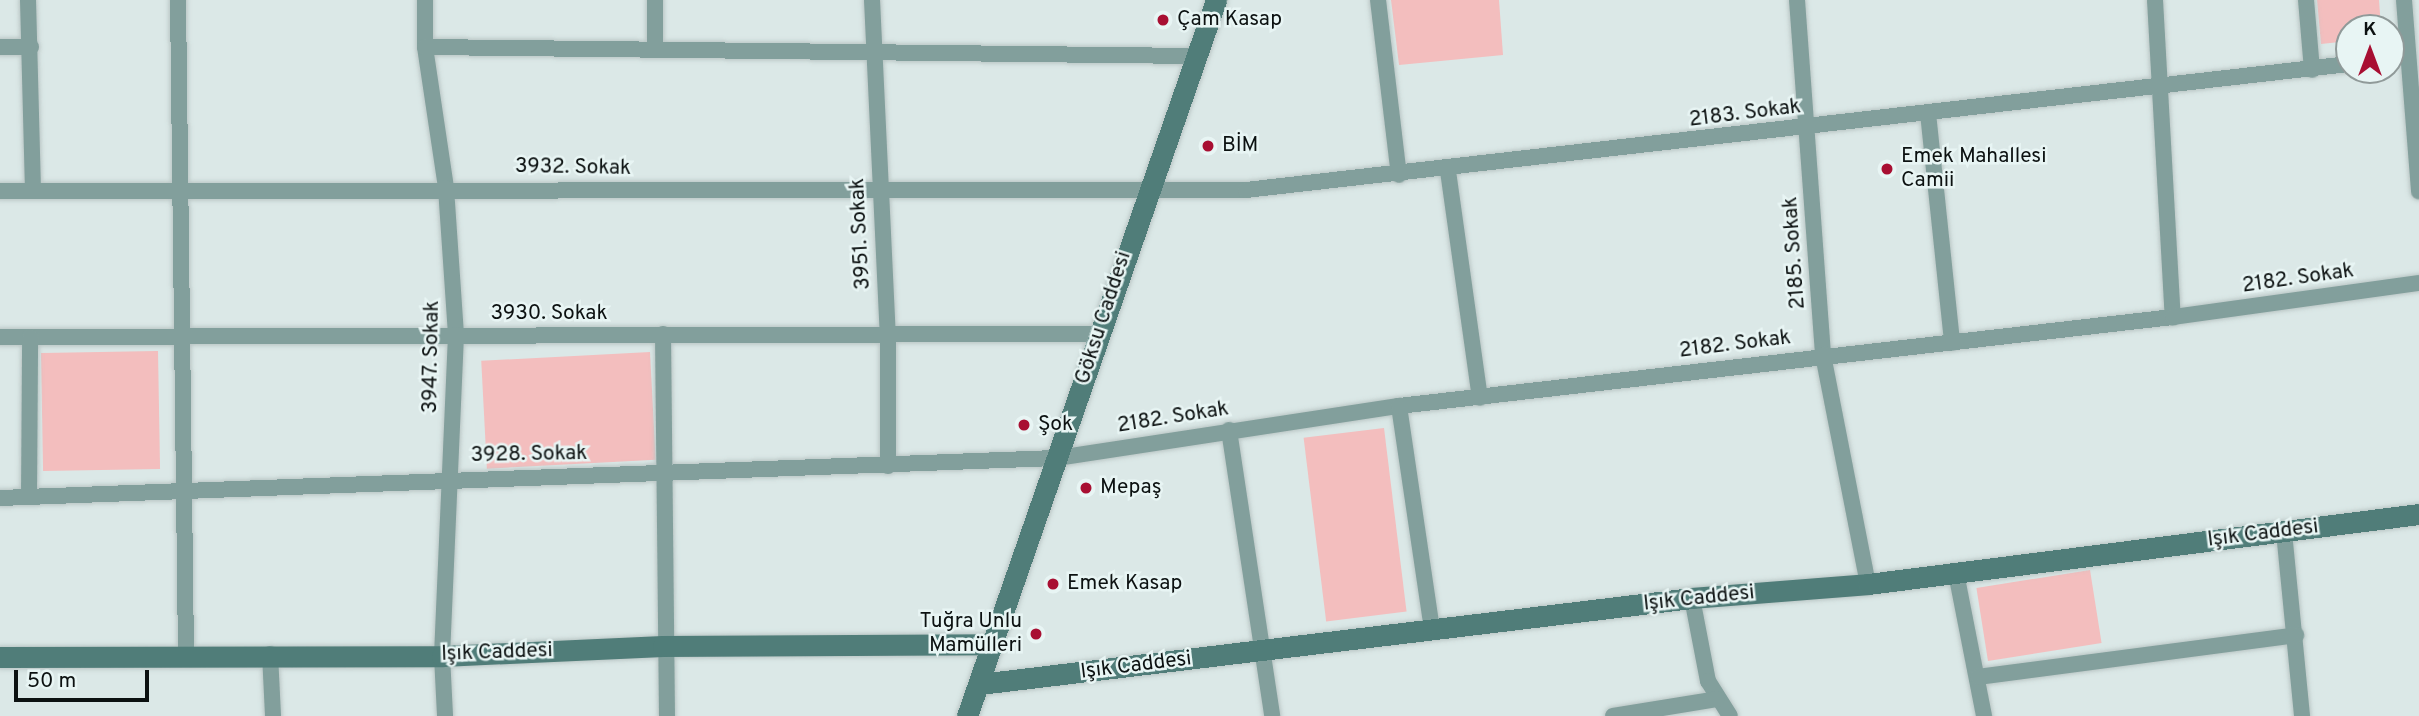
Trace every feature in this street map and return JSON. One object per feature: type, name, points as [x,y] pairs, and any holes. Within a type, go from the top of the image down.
[{"type":"street","points":[[28,0],[33,191]]},
{"type":"street","points":[[178,0],[177,190],[182,336],[186,656]]},
{"type":"street","name":"3947. Sokak","points":[[425,0],[425,47],[446,188],[456,335],[442,656],[445,716]]},
{"type":"street","points":[[655,0],[655,50]]},
{"type":"street","name":"3951. Sokak","points":[[873,0],[888,335],[888,466]]},
{"type":"street","name":"Göksu Caddesi","points":[[967,716],[1058,458],[1146,192],[1216,0]]},
{"type":"street","points":[[1378,0],[1399,175]]},
{"type":"street","name":"2185. Sokak","points":[[1797,0],[1823,355],[1868,584]]},
{"type":"street","points":[[2155,0],[2162,86],[2173,317]]},
{"type":"street","points":[[2306,0],[2312,69]]},
{"type":"street","points":[[2404,0],[2414,56],[2419,191]]},
{"type":"street","points":[[0,47],[31,47]]},
{"type":"street","points":[[425,47],[1196,56]]},
{"type":"street","name":"2183. Sokak","points":[[1146,192],[1246,190],[1448,171],[2335,66]]},
{"type":"street","points":[[1928,113],[1952,343]]},
{"type":"street","points":[[1448,171],[1480,398]]},
{"type":"street","name":"3932. Sokak","points":[[0,191],[446,188],[1146,192]]},
{"type":"street","name":"2182. Sokak","points":[[1058,458],[1399,406],[1823,355],[2173,317],[2419,283]]},
{"type":"street","points":[[663,334],[663,646],[667,716]]},
{"type":"street","name":"3930. Sokak","points":[[0,337],[1099,334]]},
{"type":"street","points":[[29,497],[30,337]]},
{"type":"street","points":[[1399,406],[1432,629]]},
{"type":"street","points":[[1229,430],[1272,716]]},
{"type":"street","name":"3928. Sokak","points":[[0,498],[449,478],[888,466],[1058,458]]},
{"type":"street","name":"Işık Caddesi","points":[[980,684],[1692,598],[1868,584],[2419,514]]},
{"type":"street","points":[[2284,532],[2302,716]]},
{"type":"street","points":[[1956,573],[1984,716]]},
{"type":"street","points":[[1692,598],[1708,681],[1730,716]]},
{"type":"street","points":[[1978,677],[2296,635]]},
{"type":"street","name":"Işık Caddesi","points":[[0,657],[270,654],[442,656],[663,646],[994,644]]},
{"type":"street","points":[[270,654],[273,716]]},
{"type":"street","points":[[1613,716],[1717,699]]},
{"type":"shaded area","points":[[1391,0],[1499,0],[1503,55],[1399,65]]},
{"type":"shaded area","points":[[2317,0],[2379,0],[2380,14],[2335,14],[2335,42],[2321,44]]},
{"type":"shaded area","points":[[158,351],[160,469],[43,471],[41,353]]},
{"type":"shaded area","points":[[650,352],[656,460],[487,469],[481,361]]},
{"type":"shaded area","points":[[1384,428],[1407,612],[1326,621],[1304,438]]},
{"type":"shaded area","points":[[2090,570],[2102,643],[1988,661],[1976,588]]},
{"type":"place","name":"Çam Kasap","points":[[1163,20]]},
{"type":"place","name":"BİM","points":[[1208,146]]},
{"type":"place","name":"Emek Mahallesi Camii","points":[[1887,169]]},
{"type":"place","name":"Şok","points":[[1024,425]]},
{"type":"place","name":"Mepaş","points":[[1086,488]]},
{"type":"place","name":"Emek Kasap","points":[[1053,584]]},
{"type":"place","name":"Tuğra Unlu Mamülleri","points":[[1036,634]]}]
